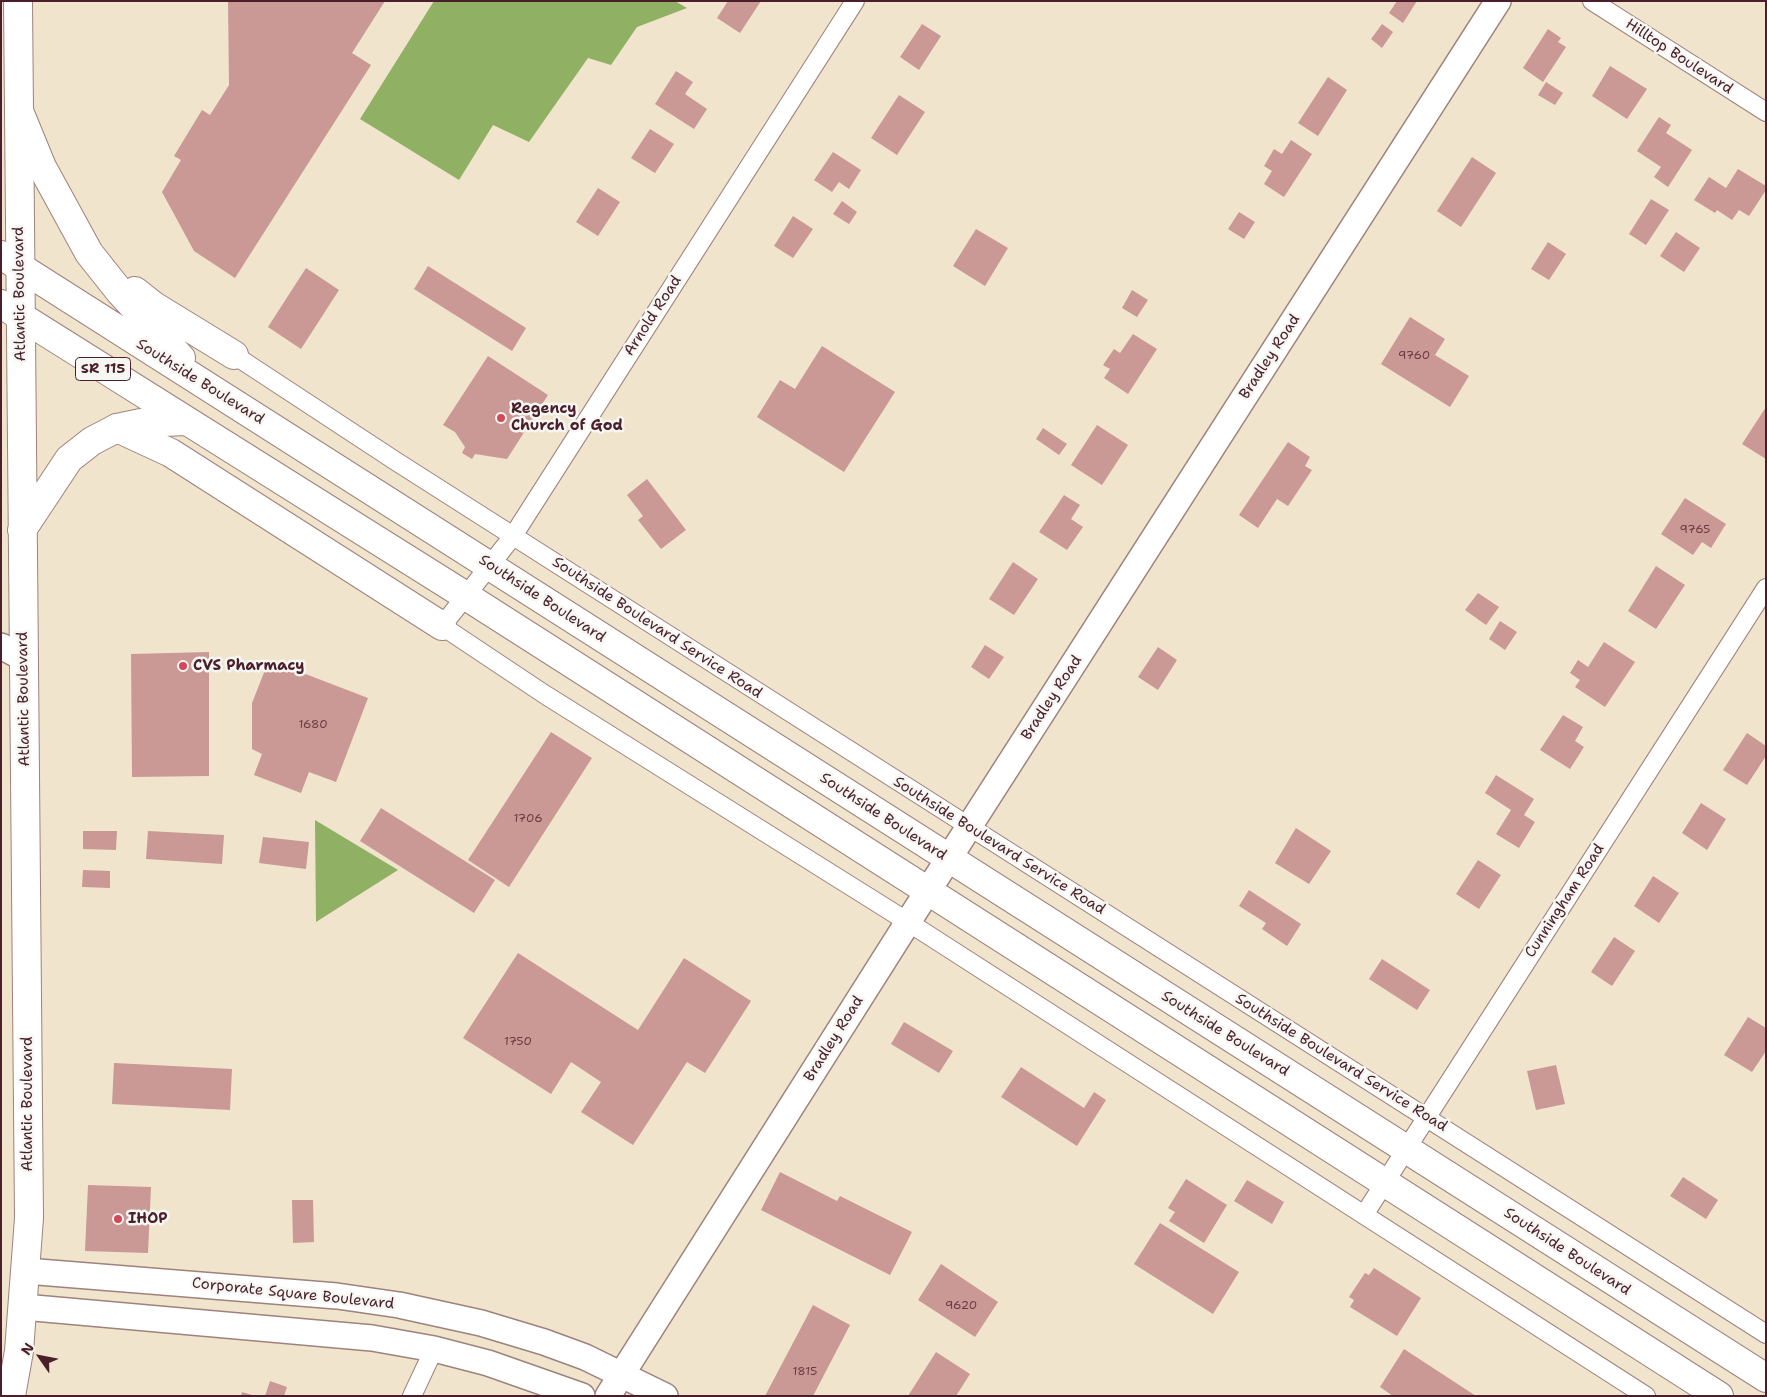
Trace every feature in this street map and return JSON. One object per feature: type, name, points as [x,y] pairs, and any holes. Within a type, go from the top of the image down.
[{"type":"main road","name":"Atlantic Boulevard","points":[[11,1396],[19,1351],[29,1209],[12,652],[22,530],[11,310],[11,261],[19,111],[18,1]]},
{"type":"main road","points":[[1,143],[19,111]]},
{"type":"main road","points":[[19,111],[42,167],[89,253],[152,328],[214,392]]},
{"type":"main road","points":[[89,253],[154,306],[234,355]]},
{"type":"main road","name":"Southside Boulevard","points":[[11,261],[214,392],[490,565],[1766,1378]]},
{"type":"main road","name":"SR 115","points":[[11,310],[186,421]]},
{"type":"main road","points":[[22,530],[69,459],[92,440],[117,428],[141,423],[186,421],[466,596],[1719,1396]]},
{"type":"main road","points":[[117,428],[170,452],[442,626]]},
{"type":"street","name":"Arnold Road","points":[[442,626],[513,536],[855,1]]},
{"type":"street","name":"Bradley Road","points":[[608,1396],[620,1374],[908,922],[1498,1]]},
{"type":"street","name":"Hilltop Boulevard","points":[[1592,1],[1766,112]]},
{"type":"street","name":"Southside Boulevard Service Road","points":[[234,355],[513,536],[1766,1334]]},
{"type":"street","name":"Cunningham Road","points":[[1364,1215],[1766,588]]},
{"type":"street","points":[[442,626],[544,694],[908,922],[1646,1396]]},
{"type":"street","name":"Corporate Square Boulevard","points":[[26,1272],[337,1296],[399,1305],[481,1323],[544,1342],[585,1357],[665,1396]]},
{"type":"street","points":[[23,1307],[372,1338],[434,1349],[488,1363],[582,1396]]},
{"type":"street","points":[[412,1396],[434,1349]]},
{"type":"green space","points":[[434,1],[675,1],[687,8],[637,27],[611,65],[588,58],[529,142],[493,125],[459,180],[360,119]]},
{"type":"green space","points":[[315,820],[398,870],[316,922]]},
{"type":"building","points":[[228,1],[385,1],[352,53],[371,65],[235,278],[194,251],[162,192],[181,160],[174,156],[202,110],[210,115],[229,85]]},
{"type":"building","points":[[728,1],[761,1],[740,33],[717,18]]},
{"type":"building","points":[[1397,1],[1417,1],[1403,23],[1389,13]]},
{"type":"building","points":[[922,24],[941,36],[919,70],[900,57]]},
{"type":"building","points":[[1382,24],[1393,32],[1382,48],[1371,39]]},
{"type":"building","points":[[1548,29],[1561,38],[1558,42],[1566,47],[1543,82],[1523,68]]},
{"type":"building","points":[[1610,66],[1647,89],[1627,119],[1592,96]]},
{"type":"building","points":[[676,71],[693,82],[685,94],[707,109],[694,129],[655,104]]},
{"type":"building","points":[[1328,77],[1347,90],[1318,136],[1298,123]]},
{"type":"building","points":[[1546,82],[1563,93],[1555,105],[1538,95]]},
{"type":"building","points":[[899,95],[925,112],[897,155],[871,138]]},
{"type":"building","points":[[1659,117],[1671,125],[1666,133],[1692,150],[1668,187],[1654,177],[1661,167],[1637,151]]},
{"type":"building","points":[[650,129],[674,144],[655,173],[631,158]]},
{"type":"building","points":[[1291,140],[1312,154],[1284,197],[1264,184],[1272,171],[1264,166],[1274,149],[1282,154]]},
{"type":"building","points":[[833,152],[861,170],[849,189],[839,182],[832,192],[814,180]]},
{"type":"building","points":[[1472,157],[1496,173],[1461,227],[1437,211]]},
{"type":"building","points":[[1738,169],[1766,186],[1766,190],[1749,216],[1739,210],[1732,220],[1717,210],[1715,213],[1694,200],[1709,177],[1726,188]]},
{"type":"building","points":[[598,188],[620,202],[598,236],[576,222]]},
{"type":"building","points":[[1651,199],[1669,210],[1646,245],[1629,234]]},
{"type":"building","points":[[842,201],[857,212],[849,224],[833,214]]},
{"type":"building","points":[[1239,212],[1255,222],[1244,239],[1228,229]]},
{"type":"building","points":[[793,216],[813,229],[793,258],[774,246]]},
{"type":"building","points":[[976,229],[1008,248],[985,286],[953,266]]},
{"type":"building","points":[[1676,232],[1700,248],[1684,272],[1660,256]]},
{"type":"building","points":[[1548,242],[1566,254],[1549,280],[1531,269]]},
{"type":"building","points":[[428,266],[526,328],[512,351],[414,289]]},
{"type":"building","points":[[306,268],[339,290],[301,349],[268,327]]},
{"type":"building","points":[[1132,290],[1148,300],[1137,317],[1122,308]]},
{"type":"building","points":[[1410,317],[1445,339],[1435,355],[1469,376],[1450,407],[1381,364]]},
{"type":"building","points":[[1133,334],[1157,349],[1128,394],[1104,378],[1110,369],[1103,365],[1114,349],[1120,353]]},
{"type":"building","points":[[822,346],[895,392],[844,472],[757,417],[780,380],[795,389]]},
{"type":"building","points":[[488,356],[548,395],[507,459],[475,454],[472,459],[462,453],[465,447],[455,432],[443,425]]},
{"type":"building","points":[[1766,407],[1766,459],[1742,444]]},
{"type":"building","points":[[1097,425],[1128,445],[1102,485],[1071,465]]},
{"type":"building","points":[[1043,428],[1067,444],[1059,455],[1036,439]]},
{"type":"building","points":[[1288,442],[1310,457],[1305,466],[1312,470],[1288,506],[1277,499],[1258,528],[1239,515]]},
{"type":"building","points":[[647,479],[686,530],[661,549],[638,520],[643,516],[627,495]]},
{"type":"building","points":[[1064,495],[1080,505],[1071,519],[1083,527],[1067,550],[1039,532]]},
{"type":"building","points":[[1685,498],[1726,524],[1711,548],[1702,542],[1693,555],[1661,534]]},
{"type":"building","points":[[1013,562],[1038,579],[1014,615],[989,599]]},
{"type":"building","points":[[1656,566],[1685,585],[1656,629],[1628,611]]},
{"type":"building","points":[[1478,593],[1499,607],[1486,625],[1465,610]]},
{"type":"building","points":[[1500,621],[1517,632],[1505,650],[1489,639]]},
{"type":"building","points":[[1604,642],[1635,662],[1605,707],[1575,687],[1580,680],[1570,673],[1578,660],[1588,667]]},
{"type":"building","points":[[985,645],[1004,657],[989,679],[971,667]]},
{"type":"building","points":[[1158,647],[1177,660],[1158,690],[1138,677]]},
{"type":"building","name":"CVS Pharmacy","points":[[209,652],[209,776],[132,777],[131,654]]},
{"type":"building","points":[[269,660],[368,698],[336,782],[309,772],[301,793],[254,775],[262,754],[252,749],[252,703]]},
{"type":"building","points":[[1563,715],[1583,727],[1575,741],[1584,747],[1570,769],[1540,750]]},
{"type":"building","points":[[551,732],[592,758],[509,887],[468,860]]},
{"type":"building","points":[[1747,733],[1766,746],[1766,756],[1747,785],[1723,770]]},
{"type":"building","points":[[1496,775],[1534,799],[1524,815],[1535,822],[1519,848],[1496,834],[1511,810],[1485,793]]},
{"type":"building","points":[[1701,803],[1726,819],[1707,850],[1682,833]]},
{"type":"building","points":[[381,808],[495,880],[474,913],[360,841]]},
{"type":"building","points":[[1296,828],[1331,851],[1309,884],[1275,863]]},
{"type":"building","points":[[83,831],[117,831],[116,850],[83,849]]},
{"type":"building","points":[[148,831],[224,835],[222,864],[146,859]]},
{"type":"building","points":[[263,837],[309,842],[306,869],[259,863]]},
{"type":"building","points":[[1478,860],[1501,875],[1479,909],[1456,894]]},
{"type":"building","points":[[83,870],[110,871],[110,888],[82,887]]},
{"type":"building","points":[[1653,876],[1679,893],[1659,923],[1634,906]]},
{"type":"building","points":[[1249,890],[1301,924],[1287,946],[1262,929],[1266,923],[1239,906]]},
{"type":"building","points":[[1614,937],[1635,951],[1612,986],[1591,972]]},
{"type":"building","points":[[518,953],[638,1030],[684,958],[751,1001],[705,1073],[687,1062],[633,1145],[581,1112],[601,1082],[571,1062],[551,1094],[463,1038]]},
{"type":"building","points":[[1382,959],[1430,990],[1417,1010],[1369,979]]},
{"type":"building","points":[[1748,1017],[1766,1028],[1766,1051],[1752,1072],[1724,1055]]},
{"type":"building","points":[[904,1022],[953,1051],[939,1073],[891,1044]]},
{"type":"building","points":[[114,1063],[232,1069],[230,1110],[112,1104]]},
{"type":"building","points":[[1556,1065],[1565,1104],[1536,1110],[1527,1071]]},
{"type":"building","points":[[1021,1067],[1084,1108],[1094,1092],[1106,1100],[1077,1146],[1001,1097]]},
{"type":"building","points":[[780,1172],[837,1201],[840,1196],[912,1232],[890,1275],[761,1210]]},
{"type":"building","points":[[1683,1177],[1718,1200],[1706,1219],[1670,1196]]},
{"type":"building","points":[[1186,1179],[1227,1205],[1204,1243],[1169,1221],[1175,1212],[1168,1208]]},
{"type":"building","points":[[1247,1180],[1284,1202],[1272,1224],[1234,1201]]},
{"type":"building","name":"IHOP","points":[[88,1185],[151,1187],[148,1253],[85,1251]]},
{"type":"building","points":[[292,1200],[313,1200],[314,1242],[293,1243]]},
{"type":"building","points":[[1160,1223],[1239,1272],[1213,1314],[1134,1264]]},
{"type":"building","points":[[941,1264],[998,1302],[975,1337],[918,1300]]},
{"type":"building","points":[[1374,1268],[1421,1298],[1397,1336],[1350,1307],[1354,1300],[1349,1297],[1365,1273],[1369,1275]]},
{"type":"building","points":[[813,1305],[850,1325],[813,1396],[765,1396]]},
{"type":"building","points":[[1404,1349],[1476,1396],[1393,1396],[1380,1387]]},
{"type":"building","points":[[936,1352],[970,1374],[956,1396],[908,1396]]},
{"type":"building","points":[[270,1381],[287,1387],[284,1396],[265,1396]]},
{"type":"building","points":[[242,1392],[252,1395],[252,1396],[241,1396]]},
{"type":"place","name":"Regency Church of God","points":[[501,418]]},
{"type":"place","name":"CVS Pharmacy","points":[[183,666]]},
{"type":"place","name":"IHOP","points":[[118,1219]]}]
